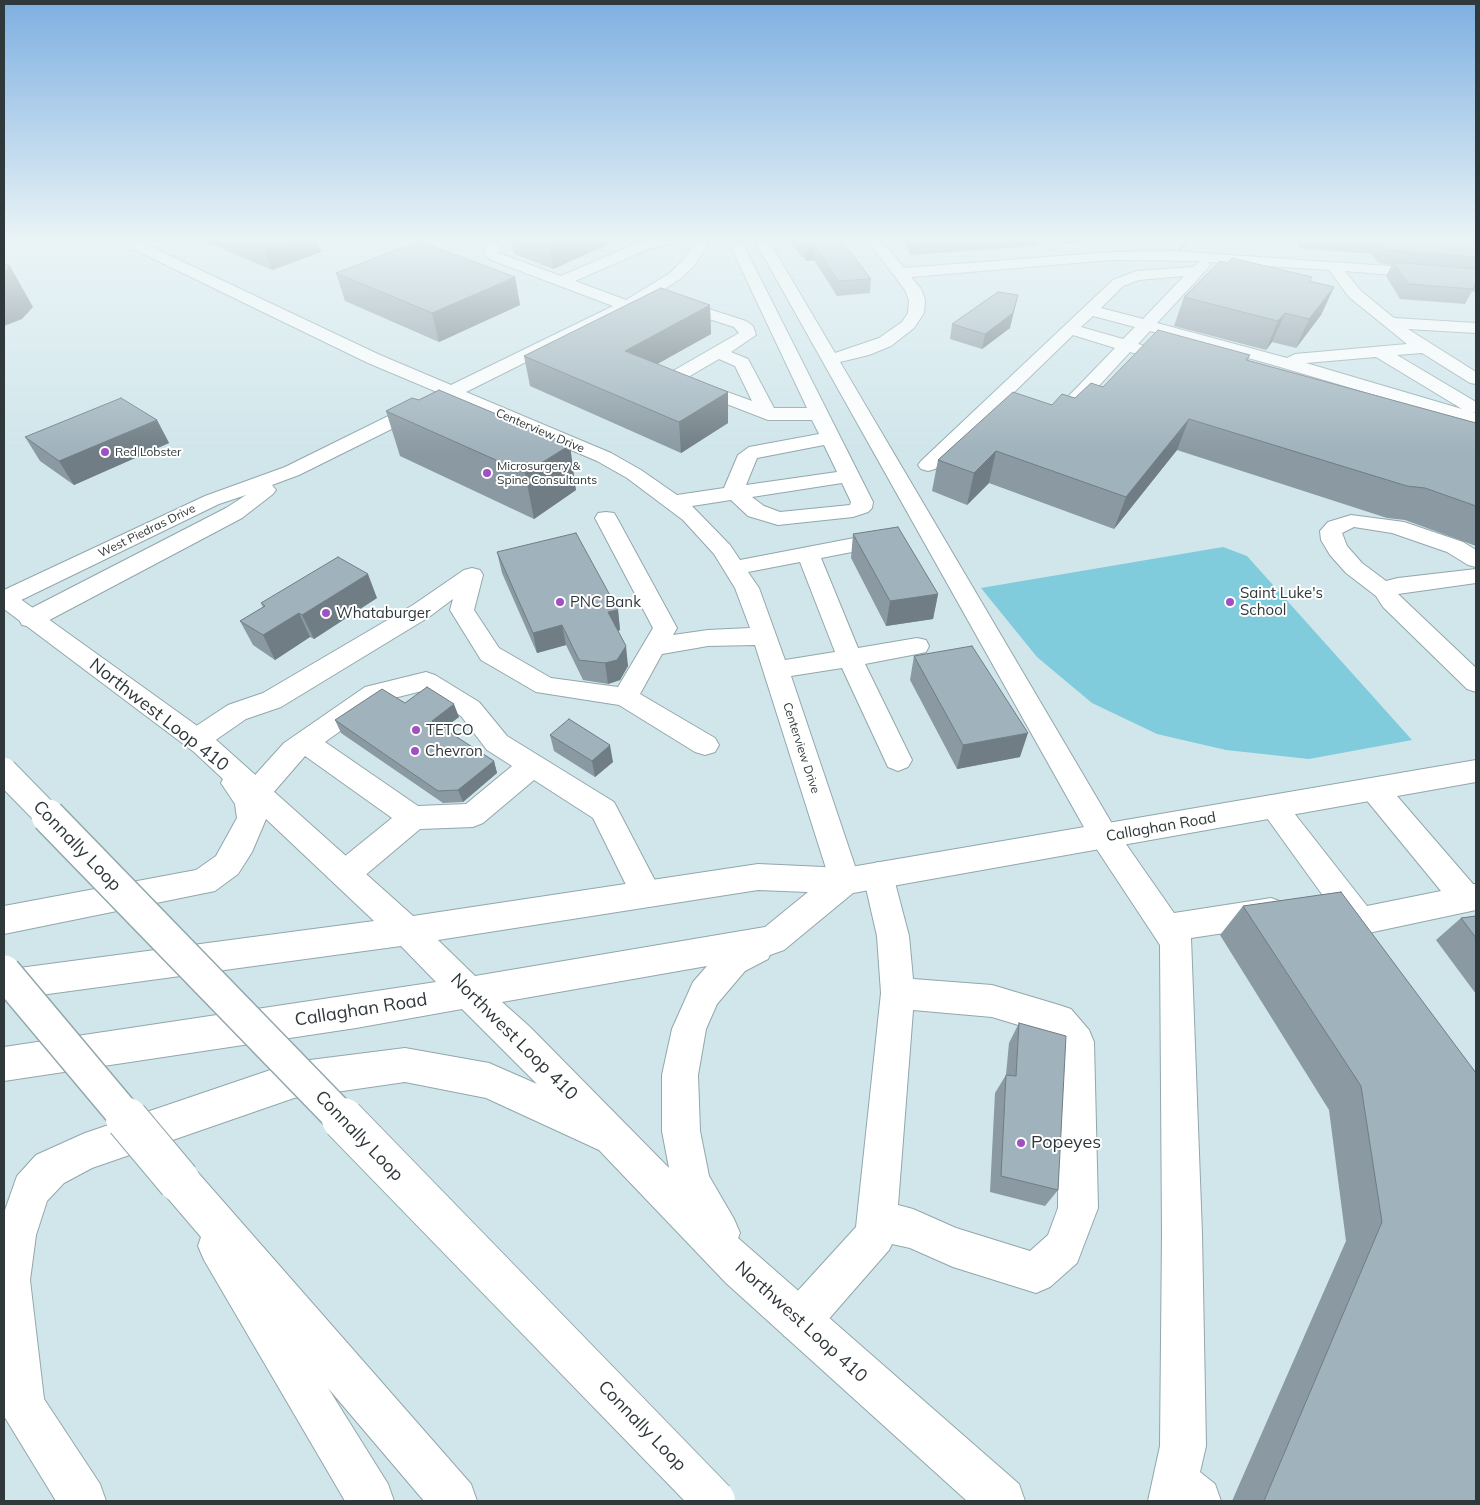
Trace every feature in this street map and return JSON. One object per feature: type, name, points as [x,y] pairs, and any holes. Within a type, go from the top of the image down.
[{"type":"main road","name":"Centerview Drive","points":[[277,311],[450,393],[604,457],[634,474],[691,515],[710,536],[734,568],[746,588],[776,670],[861,878],[893,936],[898,993],[876,1236],[799,1321]]},
{"type":"main road","name":"West Piedras Drive","points":[[5,599],[212,500],[292,471],[614,311]]},
{"type":"main road","points":[[701,311],[740,324],[747,330],[778,329]]},
{"type":"main road","points":[[733,491],[756,511],[778,519],[853,511],[861,508],[862,502],[769,311]]},
{"type":"main road","points":[[803,311],[1104,836],[1176,942],[1182,1224],[1181,1495]]},
{"type":"main road","points":[[831,359],[863,351],[885,342],[908,325],[916,311]]},
{"type":"main road","points":[[928,465],[1004,402],[1069,329],[1088,311]]},
{"type":"main road","points":[[1094,311],[1276,360],[1476,418]]},
{"type":"main road","points":[[1052,415],[1064,412],[1158,311]]},
{"type":"main road","points":[[1375,311],[1424,348],[1476,379]]},
{"type":"main road","points":[[1389,323],[1476,328]]},
{"type":"main road","points":[[1069,329],[1192,364]]},
{"type":"main road","points":[[747,330],[748,335],[671,380],[768,414],[819,414]]},
{"type":"main road","points":[[1276,360],[1381,353],[1424,348]]},
{"type":"main road","points":[[718,352],[742,363],[768,414]]},
{"type":"main road","points":[[1381,353],[1476,410]]},
{"type":"main road","points":[[733,491],[748,455],[756,451],[830,438]]},
{"type":"main road","name":"West Piedras Drive","points":[[31,618],[234,513],[292,471]]},
{"type":"main road","points":[[674,502],[733,491],[849,476]]},
{"type":"main road","points":[[606,518],[665,628],[625,697]]},
{"type":"main road","points":[[1476,560],[1455,547],[1396,527],[1360,521],[1336,527],[1331,532],[1332,540],[1338,550],[1354,568],[1384,591],[1391,602],[1476,682]]},
{"type":"main road","points":[[734,568],[875,541]]},
{"type":"main road","points":[[808,554],[850,658],[898,760]]},
{"type":"main road","points":[[4,920],[204,882],[227,865],[252,818],[249,801],[200,742],[237,712],[272,700],[421,611],[472,574],[462,610],[490,654],[545,686],[625,697],[705,745]]},
{"type":"main road","points":[[1384,591],[1398,585],[1476,576]]},
{"type":"main road","name":"Northwest Loop 410","points":[[5,599],[200,742],[407,931],[506,1030],[518,1039],[740,1269],[1002,1501]]},
{"type":"main road","points":[[654,647],[708,638],[765,636]]},
{"type":"main road","points":[[776,670],[917,646]]},
{"type":"main road","points":[[256,793],[294,750],[374,694],[426,681],[470,708],[497,742],[604,810],[646,894]]},
{"type":"main road","points":[[305,742],[413,818],[473,816],[533,765]]},
{"type":"main road","name":"Connally Loop","points":[[4,771],[714,1501]]},
{"type":"main road","name":"Callaghan Road","points":[[4,985],[407,931],[758,877],[861,878],[1476,771]]},
{"type":"main road","points":[[1374,789],[1471,898]]},
{"type":"main road","points":[[1273,807],[1339,916]]},
{"type":"main road","points":[[345,874],[413,818]]},
{"type":"main road","points":[[740,1269],[691,1182],[681,1131],[680,1075],[689,1029],[705,993],[733,961],[773,940],[861,878]]},
{"type":"main road","points":[[1167,928],[1339,916],[1471,898]]},
{"type":"main road","name":"Callaghan Road","points":[[4,1064],[469,993],[773,940]]},
{"type":"main road","points":[[4,972],[179,1181],[454,1501]]},
{"type":"main road","points":[[877,1220],[912,1229],[953,1247],[1036,1273],[1062,1249],[1078,1208],[1077,1042],[1059,1021],[992,1001],[898,993]]},
{"type":"main road","points":[[83,1501],[13,1391],[9,1280],[16,1235],[31,1190],[50,1169],[84,1152],[294,1080],[405,1065],[489,1081],[616,1139]]},
{"type":"main road","points":[[179,1181],[371,1501]]},
{"type":"shaded area","points":[[1223,547],[1247,556],[1412,740],[1309,759],[1226,750],[1157,734],[1092,703],[1037,657],[981,588]]},
{"type":"building","points":[[614,311],[698,311],[625,351],[728,392],[679,422],[524,356]]},
{"type":"building","points":[[970,311],[1013,311],[985,334],[952,324]]},
{"type":"building","points":[[1240,311],[1315,311],[1309,319],[1285,313],[1278,321]]},
{"type":"building","points":[[1158,330],[1250,355],[1246,360],[1476,423],[1476,506],[1425,488],[1407,486],[1189,419],[1126,497],[996,451],[974,473],[938,460],[1013,392],[1052,405],[1062,394],[1075,398],[1091,383],[1103,387]]},
{"type":"building","points":[[439,390],[570,445],[525,473],[386,411],[412,398],[419,400]]},
{"type":"building","points":[[121,398],[157,420],[59,461],[25,437]]},
{"type":"building","points":[[898,527],[938,594],[890,601],[853,534]]},
{"type":"building","name":"PNC Bank","points":[[576,533],[618,610],[608,612],[626,646],[617,660],[605,663],[579,660],[562,625],[533,633],[497,552]]},
{"type":"building","points":[[338,557],[368,574],[302,615],[299,613],[263,635],[240,621],[265,606],[261,603]]},
{"type":"building","points":[[972,646],[1028,733],[963,745],[914,656]]},
{"type":"building","name":"Chevron","points":[[427,687],[454,704],[432,721],[494,761],[458,790],[438,791],[335,720],[382,689],[405,703]]},
{"type":"building","points":[[569,719],[610,745],[592,761],[550,735]]},
{"type":"building","points":[[1341,892],[1476,1073],[1476,1501],[1264,1501],[1382,1222],[1361,1086],[1243,906]]},
{"type":"building","points":[[1476,916],[1476,938],[1461,918]]},
{"type":"building","name":"Popeyes","points":[[1019,1023],[1066,1036],[1058,1190],[1001,1176],[1006,1075],[1016,1076]]},
{"type":"place","name":"Red Lobster","points":[[105,452]]},
{"type":"place","name":"Microsurgery & Spine Consultants","points":[[487,473]]},
{"type":"place","name":"PNC Bank","points":[[560,602]]},
{"type":"place","name":"Saint Luke's School","points":[[1230,602]]},
{"type":"place","name":"Whataburger","points":[[326,613]]},
{"type":"place","name":"TETCO","points":[[416,730]]},
{"type":"place","name":"Chevron","points":[[415,751]]},
{"type":"place","name":"Popeyes","points":[[1021,1143]]}]
